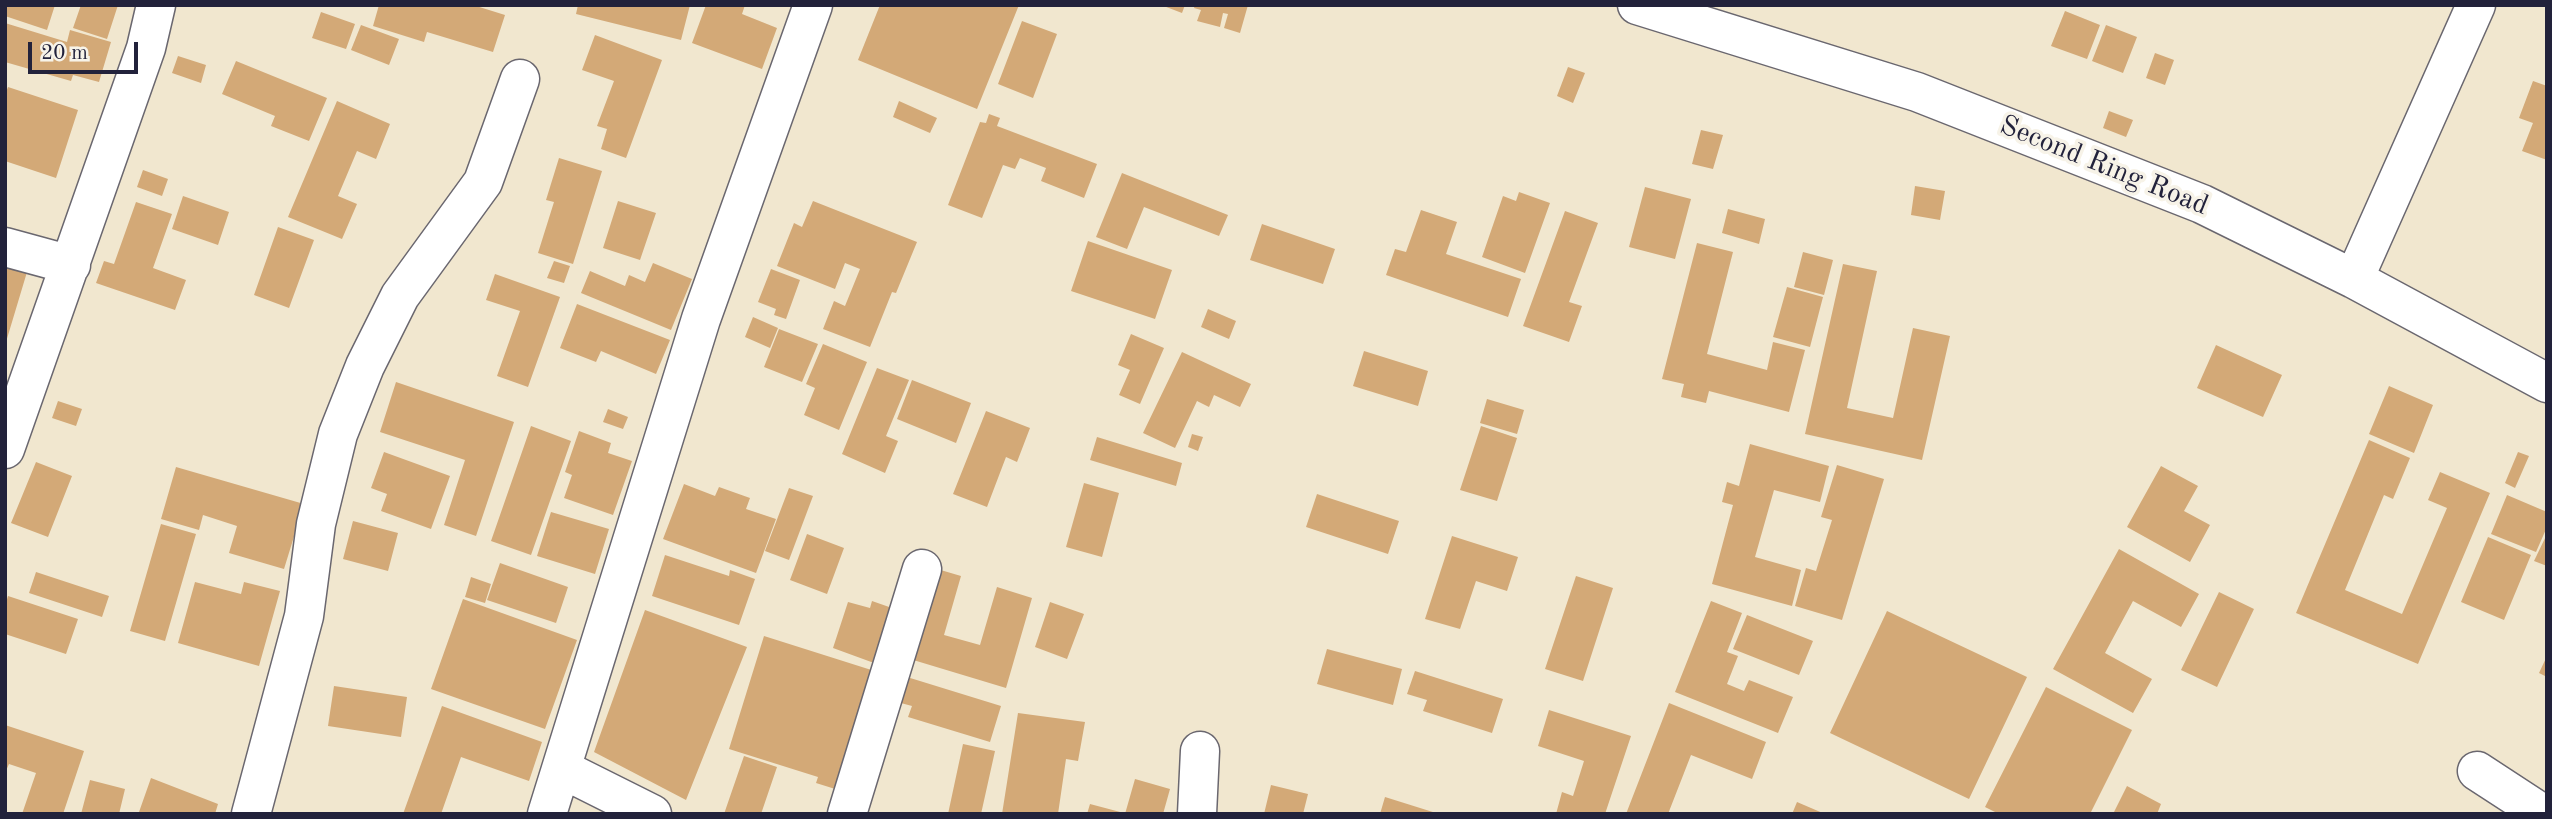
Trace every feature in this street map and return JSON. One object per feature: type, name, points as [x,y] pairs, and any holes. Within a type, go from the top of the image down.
[{"type":"street","points":[[5,449],[146,48],[156,5]]},
{"type":"street","points":[[547,814],[701,319],[813,5]]},
{"type":"street","name":"Second Ring Road","points":[[1637,5],[1917,92],[2202,204],[2354,279],[2547,383]]},
{"type":"street","points":[[2354,279],[2476,5]]},
{"type":"street","points":[[251,814],[304,615],[316,524],[338,434],[365,366],[400,296],[482,181],[520,79]]},
{"type":"street","points":[[5,247],[71,265]]},
{"type":"street","points":[[847,814],[922,569]]},
{"type":"street","points":[[1197,814],[1200,751]]},
{"type":"street","points":[[562,769],[652,814]]},
{"type":"street","points":[[2477,771],[2543,814]]},
{"type":"building","points":[[5,5],[55,5],[47,30],[5,16]]},
{"type":"building","points":[[81,5],[118,5],[107,39],[73,28]]},
{"type":"building","points":[[379,5],[473,5],[505,15],[493,52],[427,32],[424,42],[373,26]]},
{"type":"building","points":[[578,5],[690,5],[681,40],[576,14]]},
{"type":"building","points":[[706,5],[745,5],[742,14],[777,28],[762,69],[692,43]]},
{"type":"building","points":[[880,5],[1019,5],[977,109],[858,60]]},
{"type":"building","points":[[1161,5],[1185,5],[1182,13]]},
{"type":"building","points":[[1195,5],[1248,5],[1240,33],[1224,28],[1228,14],[1223,13],[1220,27],[1197,21],[1201,10],[1194,8]]},
{"type":"building","points":[[2065,11],[2100,25],[2087,59],[2051,46]]},
{"type":"building","points":[[321,12],[355,24],[346,49],[312,38]]},
{"type":"building","points":[[1022,21],[1057,34],[1033,98],[998,84]]},
{"type":"building","points":[[5,23],[67,42],[70,30],[111,42],[99,82],[73,75],[71,81],[5,62]]},
{"type":"building","points":[[361,25],[399,39],[389,65],[351,50]]},
{"type":"building","points":[[2106,25],[2137,37],[2123,73],[2092,61]]},
{"type":"building","points":[[595,35],[662,60],[626,158],[601,149],[607,129],[597,126],[614,81],[582,70]]},
{"type":"building","points":[[2155,53],[2174,60],[2165,85],[2146,78]]},
{"type":"building","points":[[178,56],[206,65],[201,83],[172,73]]},
{"type":"building","points":[[236,61],[327,98],[309,141],[271,126],[275,116],[222,94]]},
{"type":"building","points":[[1568,67],[1585,73],[1573,103],[1557,96]]},
{"type":"building","points":[[2533,81],[2547,86],[2547,160],[2522,151],[2533,123],[2519,118]]},
{"type":"building","points":[[8,87],[78,110],[56,178],[5,161],[5,95]]},
{"type":"building","points":[[337,101],[390,124],[376,159],[357,151],[338,196],[357,204],[342,239],[288,217]]},
{"type":"building","points":[[899,101],[937,118],[930,133],[893,117]]},
{"type":"building","points":[[2109,111],[2133,120],[2126,137],[2103,128]]},
{"type":"building","points":[[989,114],[1000,118],[997,126],[1097,164],[1084,198],[1041,181],[1046,168],[1020,158],[1015,169],[1003,165],[982,218],[948,205],[980,122],[986,123]]},
{"type":"building","points":[[1701,130],[1723,135],[1713,169],[1692,164]]},
{"type":"building","points":[[559,158],[602,171],[573,264],[538,253],[554,202],[546,200]]},
{"type":"building","points":[[143,170],[168,179],[162,196],[137,187]]},
{"type":"building","points":[[1122,173],[1228,215],[1219,236],[1144,207],[1127,249],[1096,237]]},
{"type":"building","points":[[1915,186],[1945,191],[1940,220],[1911,215]]},
{"type":"building","points":[[1645,187],[1691,199],[1675,259],[1629,247]]},
{"type":"building","points":[[1519,192],[1550,203],[1525,273],[1482,257],[1503,196],[1516,201]]},
{"type":"building","points":[[183,196],[229,212],[218,245],[172,229]]},
{"type":"building","points":[[618,201],[656,213],[640,260],[603,248]]},
{"type":"building","points":[[813,201],[917,242],[896,293],[892,292],[870,347],[823,329],[834,301],[845,306],[860,269],[845,263],[835,289],[777,266],[794,223],[802,227]]},
{"type":"building","points":[[136,202],[172,214],[153,268],[186,280],[175,310],[96,283],[104,261],[114,264]]},
{"type":"building","points":[[1728,209],[1765,219],[1759,244],[1722,233]]},
{"type":"building","points":[[1421,210],[1457,222],[1446,254],[1521,279],[1508,317],[1386,275],[1395,249],[1406,252]]},
{"type":"building","points":[[1565,211],[1598,223],[1569,302],[1582,306],[1569,342],[1523,326]]},
{"type":"building","points":[[1262,224],[1335,249],[1323,284],[1250,260]]},
{"type":"building","points":[[278,227],[314,240],[289,308],[254,295]]},
{"type":"building","points":[[1088,241],[1172,270],[1155,319],[1071,291]]},
{"type":"building","points":[[1697,243],[1733,252],[1707,354],[1767,370],[1773,342],[1805,350],[1789,412],[1709,391],[1706,403],[1681,397],[1684,384],[1662,379]]},
{"type":"building","points":[[1803,252],[1833,260],[1824,295],[1794,287]]},
{"type":"building","points":[[554,261],[570,266],[564,283],[547,278]]},
{"type":"building","points":[[653,263],[692,279],[671,330],[581,293],[590,271],[625,286],[629,275],[645,282]]},
{"type":"building","points":[[1843,264],[1877,271],[1847,408],[1893,418],[1913,328],[1950,336],[1922,460],[1805,434]]},
{"type":"building","points":[[5,265],[27,272],[6,342],[5,342]]},
{"type":"building","points":[[771,269],[800,280],[786,319],[774,315],[776,309],[758,302]]},
{"type":"building","points":[[495,274],[560,297],[528,387],[497,376],[520,311],[486,300]]},
{"type":"building","points":[[1787,287],[1823,297],[1810,347],[1773,337]]},
{"type":"building","points":[[577,304],[670,340],[656,374],[601,351],[596,362],[560,348]]},
{"type":"building","points":[[1208,309],[1236,321],[1229,339],[1201,327]]},
{"type":"building","points":[[753,317],[778,328],[770,348],[745,337]]},
{"type":"building","points":[[779,329],[818,344],[802,382],[764,367]]},
{"type":"building","points":[[1131,334],[1164,348],[1140,404],[1119,395],[1130,370],[1118,365]]},
{"type":"building","points":[[823,344],[867,362],[839,430],[804,415],[815,388],[806,384]]},
{"type":"building","points":[[2216,345],[2282,375],[2263,417],[2197,388]]},
{"type":"building","points":[[1364,351],[1428,371],[1418,406],[1353,386]]},
{"type":"building","points":[[1182,352],[1251,384],[1240,407],[1214,395],[1209,407],[1197,401],[1175,448],[1143,433]]},
{"type":"building","points":[[877,368],[909,380],[886,436],[898,441],[885,473],[842,454]]},
{"type":"building","points":[[912,380],[971,403],[956,443],[897,419]]},
{"type":"building","points":[[396,382],[514,422],[476,536],[444,525],[465,460],[380,432]]},
{"type":"building","points":[[2389,386],[2433,405],[2414,453],[2369,434]]},
{"type":"building","points":[[1487,399],[1524,410],[1517,434],[1480,423]]},
{"type":"building","points":[[58,401],[82,409],[76,426],[52,418]]},
{"type":"building","points":[[608,409],[628,417],[623,429],[603,422]]},
{"type":"building","points":[[986,411],[1030,428],[1017,462],[1006,457],[987,507],[953,494]]},
{"type":"building","points":[[531,426],[571,441],[531,555],[491,541]]},
{"type":"building","points":[[1481,426],[1517,438],[1497,501],[1460,490]]},
{"type":"building","points":[[579,431],[611,443],[608,453],[632,461],[613,515],[564,498],[572,475],[565,472]]},
{"type":"building","points":[[1192,434],[1203,437],[1198,451],[1188,447]]},
{"type":"building","points":[[1097,437],[1182,463],[1176,486],[1090,460]]},
{"type":"building","points":[[2369,440],[2410,458],[2393,499],[2384,495],[2345,590],[2402,614],[2447,508],[2428,500],[2440,472],[2490,493],[2418,664],[2296,613]]},
{"type":"building","points":[[1750,444],[1829,466],[1820,502],[1774,490],[1755,557],[1801,570],[1792,606],[1712,584],[1733,505],[1722,502],[1727,482],[1739,486]]},
{"type":"building","points":[[384,452],[450,476],[431,529],[381,511],[387,494],[371,488]]},
{"type":"building","points":[[2518,452],[2529,456],[2515,488],[2505,483]]},
{"type":"building","points":[[36,462],[72,476],[48,537],[11,523]]},
{"type":"building","points":[[1837,465],[1884,479],[1842,620],[1795,606],[1806,568],[1816,571],[1832,520],[1821,517]]},
{"type":"building","points":[[2161,466],[2198,486],[2184,511],[2210,525],[2190,562],[2127,527]]},
{"type":"building","points":[[176,467],[304,504],[284,569],[229,553],[237,526],[203,515],[199,530],[161,519]]},
{"type":"building","points":[[1084,483],[1119,493],[1102,557],[1066,547]]},
{"type":"building","points":[[684,484],[715,496],[719,487],[750,498],[746,509],[776,519],[756,573],[663,539]]},
{"type":"building","points":[[789,488],[813,496],[789,560],[765,551]]},
{"type":"building","points":[[1317,494],[1399,521],[1388,554],[1306,527]]},
{"type":"building","points":[[2507,495],[2547,512],[2547,527],[2536,552],[2491,534]]},
{"type":"building","points":[[551,512],[609,529],[595,574],[537,556]]},
{"type":"building","points":[[353,521],[398,533],[388,571],[343,559]]},
{"type":"building","points":[[161,524],[196,534],[165,641],[130,631]]},
{"type":"building","points":[[807,534],[844,548],[827,594],[790,580]]},
{"type":"building","points":[[2547,534],[2547,566],[2534,561]]},
{"type":"building","points":[[1452,536],[1518,557],[1507,591],[1476,581],[1460,629],[1425,619]]},
{"type":"building","points":[[2488,537],[2531,555],[2504,620],[2461,602]]},
{"type":"building","points":[[2119,549],[2199,594],[2181,627],[2133,601],[2105,653],[2152,679],[2133,713],[2053,669]]},
{"type":"building","points":[[665,555],[729,576],[730,570],[755,579],[739,625],[652,596]]},
{"type":"building","points":[[500,563],[568,587],[556,623],[487,600]]},
{"type":"building","points":[[927,566],[961,576],[944,635],[980,645],[997,587],[1032,598],[1006,688],[900,656]]},
{"type":"building","points":[[36,572],[109,596],[102,617],[29,593]]},
{"type":"building","points":[[1576,576],[1613,588],[1583,681],[1545,669]]},
{"type":"building","points":[[471,577],[491,584],[485,603],[465,597]]},
{"type":"building","points":[[195,582],[241,594],[244,582],[280,591],[259,666],[178,643]]},
{"type":"building","points":[[2219,592],[2254,609],[2217,687],[2181,670]]},
{"type":"building","points":[[8,596],[78,619],[66,654],[5,634],[5,606]]},
{"type":"building","points":[[463,599],[577,640],[545,729],[431,689]]},
{"type":"building","points":[[872,601],[892,608],[874,663],[833,648],[848,602],[870,608]]},
{"type":"building","points":[[1711,601],[1742,613],[1727,652],[1738,656],[1727,684],[1744,691],[1749,680],[1793,697],[1778,733],[1675,692]]},
{"type":"building","points":[[1050,602],[1084,614],[1067,659],[1035,647]]},
{"type":"building","points":[[645,610],[747,647],[686,800],[594,752]]},
{"type":"building","points":[[1887,611],[2027,677],[1969,799],[1830,733]]},
{"type":"building","points":[[1747,615],[1813,641],[1799,675],[1733,649]]},
{"type":"building","points":[[764,636],[884,674],[848,793],[816,783],[818,777],[729,749]]},
{"type":"building","points":[[1327,649],[1402,669],[1393,705],[1317,684]]},
{"type":"building","points":[[2547,656],[2547,677],[2539,673]]},
{"type":"building","points":[[1415,671],[1503,699],[1492,733],[1423,711],[1427,700],[1407,694]]},
{"type":"building","points":[[894,673],[1001,706],[990,742],[908,717],[912,706],[886,699]]},
{"type":"building","points":[[334,686],[407,697],[401,737],[328,726]]},
{"type":"building","points":[[2046,687],[2132,730],[2090,814],[1999,814],[1985,807]]},
{"type":"building","points":[[1669,703],[1766,742],[1752,779],[1691,755],[1668,814],[1626,814]]},
{"type":"building","points":[[442,706],[542,742],[529,781],[461,757],[441,814],[403,814]]},
{"type":"building","points":[[1549,710],[1631,736],[1605,814],[1556,814],[1562,792],[1573,796],[1584,761],[1538,746]]},
{"type":"building","points":[[1018,713],[1085,722],[1078,761],[1066,759],[1058,814],[1002,814]]},
{"type":"building","points":[[5,725],[84,751],[63,814],[22,814],[36,773],[9,764],[5,773]]},
{"type":"building","points":[[963,744],[995,751],[981,814],[948,814]]},
{"type":"building","points":[[744,756],[777,767],[761,814],[724,814]]},
{"type":"building","points":[[151,778],[218,804],[215,814],[139,812]]},
{"type":"building","points":[[1135,779],[1170,789],[1163,814],[1125,814]]},
{"type":"building","points":[[90,780],[125,789],[119,814],[81,814]]},
{"type":"building","points":[[1271,785],[1308,794],[1303,814],[1264,814]]},
{"type":"building","points":[[2127,786],[2161,804],[2157,814],[2113,814]]},
{"type":"building","points":[[1385,797],[1436,813],[1436,814],[1380,814]]},
{"type":"building","points":[[1797,802],[1825,814],[1792,814]]},
{"type":"building","points":[[1090,804],[1124,813],[1124,814],[1087,814]]}]
